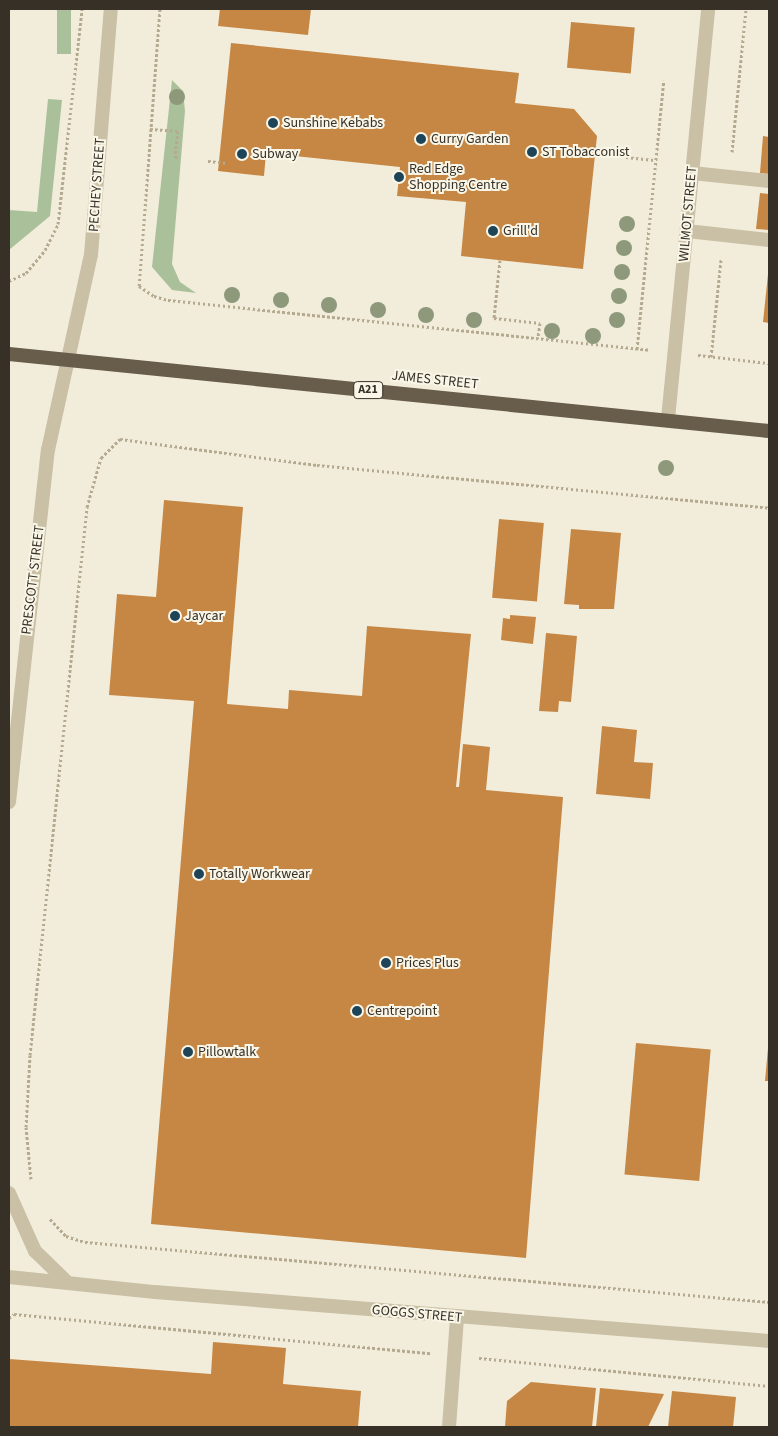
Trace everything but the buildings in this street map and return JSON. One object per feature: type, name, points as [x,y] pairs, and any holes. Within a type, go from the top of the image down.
[{"type":"highway","name":"JAMES STREET","points":[[9,354],[668,419],[769,431]]},
{"type":"street","name":"PECHEY STREET","points":[[69,359],[91,255],[111,9]]},
{"type":"street","name":"WILMOT STREET","points":[[668,419],[708,9]]},
{"type":"street","points":[[692,173],[769,181]]},
{"type":"street","points":[[687,231],[769,240]]},
{"type":"street","name":"PRESCOTT STREET","points":[[9,802],[48,450],[69,359]]},
{"type":"street","points":[[9,1193],[35,1251],[66,1281]]},
{"type":"street","name":"GOGGS STREET","points":[[9,1277],[66,1281],[155,1292],[769,1341]]},
{"type":"street","points":[[449,1427],[458,1317]]},
{"type":"path","points":[[9,281],[26,273],[45,250],[58,224],[82,9]]},
{"type":"path","points":[[160,9],[139,286],[154,296],[637,349],[664,80]]},
{"type":"path","points":[[150,129],[178,131],[175,157],[180,158]]},
{"type":"path","points":[[626,157],[656,160]]},
{"type":"path","points":[[208,161],[226,163]]},
{"type":"path","points":[[500,260],[494,318],[540,323],[538,338]]},
{"type":"path","points":[[711,357],[769,363]]},
{"type":"path","points":[[32,1186],[26,1127],[30,1055],[87,507],[101,458],[120,439],[317,465],[769,508]]},
{"type":"path","points":[[44,1212],[66,1236],[85,1242],[769,1302]]},
{"type":"path","points":[[9,1318],[14,1314],[769,1386]]},
{"type":"green space","points":[[57,9],[71,9],[71,54],[57,54]]},
{"type":"green space","points":[[172,80],[183,91],[185,111],[172,264],[180,282],[196,293],[172,290],[152,267]]},
{"type":"green space","points":[[48,99],[62,100],[50,216],[9,250],[9,210],[37,212]]},
{"type":"place","name":"Sunshine Kebabs","points":[[273,123]]},
{"type":"place","name":"Curry Garden","points":[[421,139]]},
{"type":"place","name":"ST Tobacconist","points":[[532,152]]},
{"type":"place","name":"Subway","points":[[242,154]]},
{"type":"place","name":"Red Edge Shopping Centre","points":[[399,177]]},
{"type":"place","name":"Grill'd","points":[[493,231]]},
{"type":"place","name":"Jaycar","points":[[175,616]]},
{"type":"place","name":"Totally Workwear","points":[[199,874]]},
{"type":"place","name":"Prices Plus","points":[[386,963]]},
{"type":"place","name":"Centrepoint","points":[[357,1011]]},
{"type":"place","name":"Pillowtalk","points":[[188,1052]]}]
